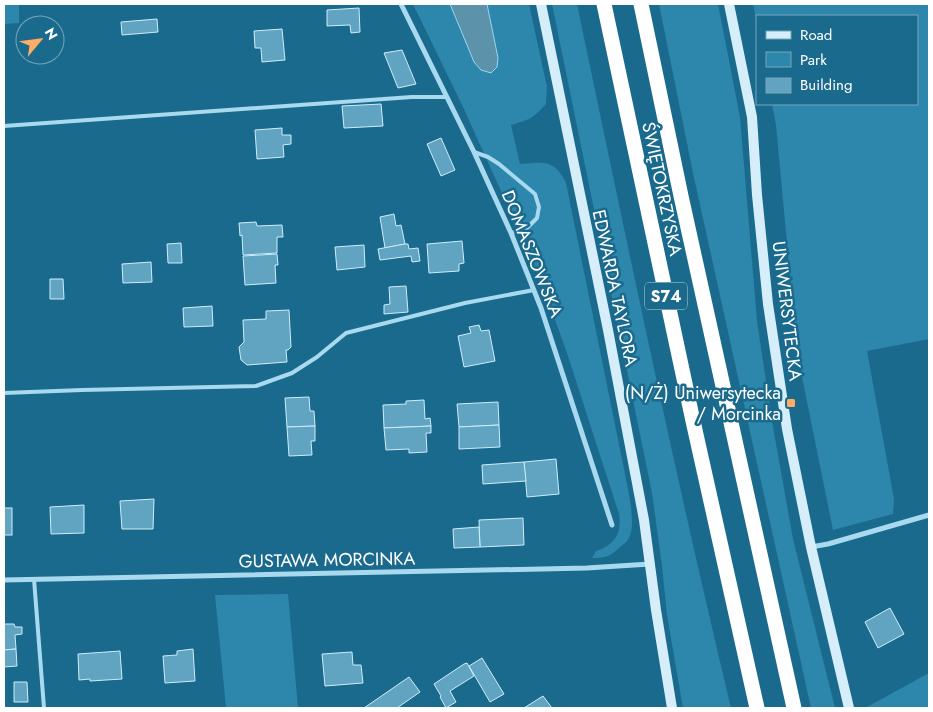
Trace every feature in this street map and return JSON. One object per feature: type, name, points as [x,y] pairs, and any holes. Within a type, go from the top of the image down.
[{"type":"highway","name":"ŚWIĘTOKRZYSKA","points":[[604,4],[692,421],[757,708]]},
{"type":"highway","name":"ŚWIĘTOKRZYSKA","points":[[641,4],[681,196],[794,708]]},
{"type":"street","name":"DOMASZOWSKA","points":[[401,4],[474,152],[511,233],[547,325],[612,525]]},
{"type":"street","name":"EDWARDA TAYLORA","points":[[541,4],[608,330],[644,520],[672,708]]},
{"type":"street","name":"UNIWERSYTECKA","points":[[729,4],[752,117],[757,195],[769,314],[787,429],[811,547],[849,708]]},
{"type":"street","points":[[811,547],[828,544],[929,515]]},
{"type":"street","name":"GUSTAWA MORCINKA","points":[[4,580],[587,568],[650,564]]},
{"type":"lane","points":[[4,126],[412,97],[446,97]]},
{"type":"lane","points":[[474,152],[488,157],[499,164],[535,194],[539,207],[537,218],[527,228],[511,233]]},
{"type":"lane","points":[[4,393],[256,386],[292,373],[317,357],[346,333],[465,303],[534,290]]},
{"type":"lane","points":[[34,580],[44,708]]},
{"type":"green space","points":[[4,4],[19,4],[19,15],[15,15],[15,23],[4,24]]},
{"type":"green space","points":[[413,4],[529,4],[547,87],[546,104],[531,118],[511,125],[520,164],[542,163],[553,166],[562,175],[566,183],[631,504],[632,523],[628,539],[614,553],[608,556],[592,558],[596,551],[608,545],[616,537],[620,521],[619,514],[567,353],[539,275],[463,107]]},
{"type":"green space","points":[[552,4],[577,4],[632,268],[731,708],[683,708],[667,615],[652,493]]},
{"type":"green space","points":[[659,4],[718,4],[740,117],[757,321],[773,427],[793,539],[835,708],[811,708],[693,173]]},
{"type":"green space","points":[[753,4],[929,4],[929,339],[867,351],[894,499],[893,514],[833,530],[802,377],[793,308],[776,125],[772,105],[918,105],[918,15],[756,15],[756,20]]},
{"type":"green space","points":[[288,594],[298,708],[226,708],[215,595]]},
{"type":"green space","points":[[929,673],[929,708],[867,708],[867,707]]},
{"type":"shaded area","points":[[450,4],[487,4],[498,58],[497,67],[491,73],[481,70],[474,62]]},
{"type":"building","points":[[359,8],[360,32],[351,33],[350,25],[327,26],[327,10]]},
{"type":"building","points":[[157,19],[158,32],[122,35],[121,22]]},
{"type":"building","points":[[282,29],[285,60],[262,62],[261,48],[255,48],[254,31]]},
{"type":"building","points":[[402,50],[416,84],[398,88],[384,53]]},
{"type":"building","points":[[381,104],[383,126],[344,128],[342,106]]},
{"type":"building","points":[[282,128],[282,135],[291,135],[291,144],[283,145],[284,157],[257,159],[255,130]]},
{"type":"building","points":[[441,138],[455,170],[441,176],[427,144]]},
{"type":"building","points":[[394,214],[396,226],[401,225],[405,244],[385,248],[380,217]]},
{"type":"building","points":[[256,222],[257,226],[282,225],[283,237],[277,237],[277,253],[243,255],[239,223]]},
{"type":"building","points":[[462,241],[464,263],[459,264],[459,271],[429,273],[427,244]]},
{"type":"building","points":[[181,243],[182,263],[168,263],[167,244]]},
{"type":"building","points":[[408,244],[409,249],[418,248],[420,261],[412,262],[411,256],[380,260],[378,249]]},
{"type":"building","points":[[364,245],[365,267],[337,270],[335,247]]},
{"type":"building","points":[[277,254],[278,265],[275,265],[276,283],[245,285],[243,256]]},
{"type":"building","points":[[151,262],[152,282],[123,283],[122,264]]},
{"type":"building","points":[[50,279],[63,279],[64,299],[50,299]]},
{"type":"building","points":[[406,286],[408,312],[384,314],[384,305],[390,304],[389,287]]},
{"type":"building","points":[[212,306],[213,326],[184,327],[183,308]]},
{"type":"building","points":[[289,310],[291,347],[286,350],[287,362],[247,365],[241,360],[239,347],[244,342],[243,320],[266,319],[266,311]]},
{"type":"building","points":[[479,325],[481,331],[489,330],[495,361],[464,367],[458,336],[471,333],[469,327]]},
{"type":"building","points":[[309,397],[310,411],[314,411],[315,426],[287,427],[285,398]]},
{"type":"building","points":[[424,400],[425,419],[430,418],[431,426],[384,428],[383,405],[406,404],[406,401]]},
{"type":"building","points":[[498,402],[499,425],[459,427],[457,404]]},
{"type":"building","points":[[499,425],[500,447],[459,449],[459,427]]},
{"type":"building","points":[[315,426],[315,441],[311,441],[312,455],[289,456],[287,427]]},
{"type":"building","points":[[431,426],[431,433],[426,433],[427,452],[409,453],[409,449],[386,450],[384,428]]},
{"type":"building","points":[[556,459],[559,494],[527,497],[524,462]]},
{"type":"building","points":[[524,462],[526,481],[483,484],[482,465]]},
{"type":"building","points":[[154,499],[153,529],[122,529],[120,501]]},
{"type":"building","points":[[84,505],[84,533],[51,534],[50,507]]},
{"type":"building","points":[[4,508],[12,508],[12,535],[4,535]]},
{"type":"building","points":[[523,518],[524,545],[480,547],[479,520]]},
{"type":"building","points":[[479,527],[480,547],[454,548],[453,529]]},
{"type":"building","points":[[890,608],[904,634],[878,648],[865,622]]},
{"type":"building","points":[[4,624],[14,624],[15,627],[22,627],[22,634],[15,635],[16,649],[4,650]]},
{"type":"building","points":[[16,649],[17,666],[4,667],[4,650]]},
{"type":"building","points":[[193,649],[195,681],[165,683],[163,656],[177,655],[177,651]]},
{"type":"building","points":[[120,651],[122,679],[79,680],[78,654]]},
{"type":"building","points":[[352,652],[353,665],[361,665],[363,683],[325,686],[322,654]]},
{"type":"building","points":[[482,658],[504,694],[490,702],[469,666]]},
{"type":"building","points":[[467,663],[474,676],[450,691],[456,702],[446,708],[434,684]]},
{"type":"building","points":[[409,677],[420,692],[397,708],[364,708]]},
{"type":"building","points":[[14,682],[27,682],[28,702],[14,702]]},
{"type":"building","points":[[543,696],[552,708],[524,708]]},
{"type":"place","name":"(N/Ż) Uniwersytecka / Morcinka","points":[[791,403]]}]
